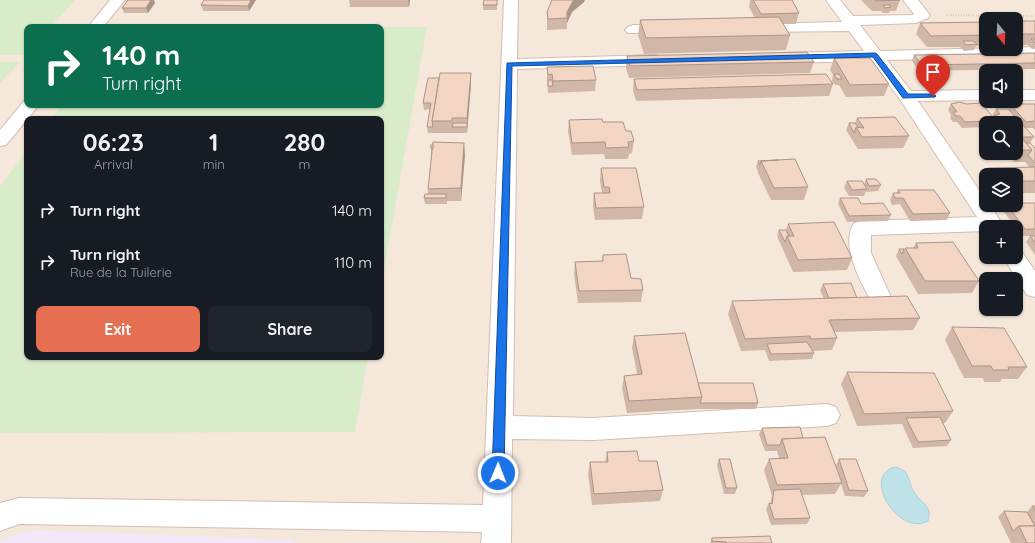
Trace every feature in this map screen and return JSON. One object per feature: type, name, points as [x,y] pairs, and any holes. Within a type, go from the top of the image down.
[{"type":"street","points":[[98,24],[118,0]]},
{"type":"street","points":[[0,517],[19,511],[497,531],[511,0]]},
{"type":"street","points":[[833,0],[906,96],[989,220]]},
{"type":"street","points":[[743,28],[916,19],[923,15],[910,0]]},
{"type":"street","points":[[633,30],[680,29]]},
{"type":"street","points":[[764,58],[1035,52]]},
{"type":"street","points":[[509,64],[668,60]]},
{"type":"street","points":[[1023,95],[1035,94]]},
{"type":"street","points":[[906,96],[979,95]]},
{"type":"street","points":[[0,141],[28,108]]},
{"type":"street","points":[[879,295],[860,253],[861,228],[979,225]]},
{"type":"street","points":[[1019,264],[1035,289]]},
{"type":"street","points":[[499,427],[593,429],[828,415]]},
{"type":"path","points":[[923,15],[1035,16]]},
{"type":"shaded area","points":[[0,0],[1035,0],[1035,543],[0,543]]},
{"type":"shaded area","points":[[32,530],[294,540],[294,543],[0,543],[0,540]]},
{"type":"green space","points":[[0,0],[75,0],[54,24],[24,24],[24,55],[0,55]]},
{"type":"green space","points":[[384,27],[427,27],[384,269],[384,116],[53,116],[60,108],[384,108]]},
{"type":"green space","points":[[0,62],[20,62],[0,83]]},
{"type":"green space","points":[[24,155],[24,360],[367,360],[355,432],[0,433],[0,186]]},
{"type":"water","points":[[894,467],[903,470],[908,476],[914,492],[928,508],[928,521],[917,524],[906,521],[896,514],[888,504],[883,493],[881,482],[885,473]]},
{"type":"building","points":[[128,0],[151,0],[146,8],[122,8]]},
{"type":"building","points":[[204,0],[251,0],[248,6],[201,5]]},
{"type":"building","points":[[484,0],[497,0],[497,5],[483,5]]},
{"type":"building","points":[[552,0],[574,0],[567,12],[567,18],[548,19],[547,12]]},
{"type":"building","points":[[753,0],[792,0],[799,13],[761,14]]},
{"type":"building","points":[[875,0],[900,0],[876,1]]},
{"type":"building","points":[[883,5],[889,5],[891,7],[885,8]]},
{"type":"building","points":[[779,17],[790,35],[646,38],[640,20]]},
{"type":"building","points":[[1023,21],[1035,21],[1035,34],[1023,34]]},
{"type":"building","points":[[979,22],[979,35],[931,36],[920,23]]},
{"type":"building","points":[[963,41],[973,41],[977,44],[966,45]]},
{"type":"building","points":[[807,52],[814,62],[630,66],[627,56]]},
{"type":"building","points":[[1023,53],[1035,53],[1035,63],[922,65],[914,55],[979,54],[979,56],[1023,56]]},
{"type":"building","points":[[834,58],[870,58],[889,84],[850,85]]},
{"type":"building","points":[[593,66],[596,80],[553,81],[552,74],[548,75],[547,67]]},
{"type":"building","points":[[440,73],[471,73],[467,118],[452,118],[452,121],[432,121]]},
{"type":"building","points":[[826,74],[833,84],[637,90],[634,79]]},
{"type":"building","points":[[834,74],[839,74],[842,79],[837,79]]},
{"type":"building","points":[[428,78],[439,78],[432,121],[433,127],[427,127],[431,103],[423,103]]},
{"type":"building","points":[[548,80],[552,80],[553,86],[548,86]]},
{"type":"building","points":[[960,102],[966,104],[979,103],[979,108],[985,108],[992,116],[979,116],[979,121],[965,122],[960,116],[956,116],[953,112],[957,112],[951,104]]},
{"type":"building","points":[[1023,104],[1035,104],[1035,121],[1026,122],[1023,116],[1021,116],[1014,108],[1023,108]]},
{"type":"building","points":[[996,109],[1008,109],[1014,116],[994,116],[1000,114]]},
{"type":"building","points":[[895,117],[909,136],[862,137],[856,127],[864,128],[857,118]]},
{"type":"building","points":[[602,119],[603,122],[623,122],[626,131],[631,131],[634,141],[628,142],[629,147],[606,148],[605,142],[572,143],[569,120]]},
{"type":"building","points":[[453,123],[467,123],[467,127],[452,127]]},
{"type":"building","points":[[849,123],[855,123],[858,127],[856,127],[854,133]]},
{"type":"building","points":[[1023,125],[1034,137],[1023,137]]},
{"type":"building","points":[[1023,139],[1032,150],[1023,150]]},
{"type":"building","points":[[433,142],[464,143],[461,188],[428,189]]},
{"type":"building","points":[[1026,143],[1030,143],[1035,148],[1035,163],[1028,155],[1032,150]]},
{"type":"building","points":[[795,159],[808,187],[774,188],[761,161]]},
{"type":"building","points":[[1035,167],[1035,181],[1023,181],[1023,168],[988,168]]},
{"type":"building","points":[[601,168],[636,168],[644,207],[596,208],[594,193],[610,193],[609,187],[604,187]]},
{"type":"building","points":[[866,179],[876,179],[881,185],[869,186]]},
{"type":"building","points":[[847,181],[862,181],[867,189],[852,190]]},
{"type":"building","points":[[898,190],[934,190],[950,213],[913,214],[903,198],[895,198],[893,193],[900,193]]},
{"type":"building","points":[[425,194],[446,194],[446,198],[424,198]]},
{"type":"building","points":[[840,198],[858,198],[861,204],[883,203],[891,215],[849,216]]},
{"type":"building","points":[[1023,203],[1035,203],[1035,229],[1025,229],[1023,226],[1023,220],[1018,220],[1012,212],[1023,212]]},
{"type":"building","points":[[834,222],[852,258],[798,260],[787,236],[794,236],[788,224]]},
{"type":"building","points":[[779,230],[786,230],[789,236],[787,236],[785,242]]},
{"type":"building","points":[[1030,236],[1035,236],[1035,243]]},
{"type":"building","points":[[953,242],[979,281],[925,281],[905,248],[918,248],[916,243]]},
{"type":"building","points":[[899,249],[904,249],[902,254]]},
{"type":"building","points":[[626,254],[631,278],[641,279],[643,290],[579,291],[575,262],[603,261],[603,255]]},
{"type":"building","points":[[851,283],[857,298],[829,298],[823,284]]},
{"type":"building","points":[[907,296],[920,318],[829,320],[837,338],[811,339],[810,336],[745,339],[732,301]]},
{"type":"building","points":[[952,327],[1004,328],[1027,367],[1008,367],[1009,370],[993,370],[991,366],[972,366]]},
{"type":"building","points":[[685,333],[702,397],[629,401],[624,376],[642,374],[634,336]]},
{"type":"building","points":[[807,342],[814,353],[771,354],[767,344]]},
{"type":"building","points":[[847,372],[934,373],[953,411],[864,414]]},
{"type":"building","points":[[698,383],[753,383],[758,403],[700,403],[702,397]]},
{"type":"building","points":[[940,417],[951,440],[918,442],[906,418]]},
{"type":"building","points":[[800,427],[803,438],[782,439],[780,445],[767,445],[762,428]]},
{"type":"building","points":[[825,437],[842,483],[777,485],[769,459],[788,458],[782,439]]},
{"type":"building","points":[[637,451],[639,461],[657,461],[663,490],[594,494],[590,462],[608,462],[607,452]]},
{"type":"building","points":[[719,459],[730,459],[737,488],[726,488]]},
{"type":"building","points":[[839,459],[856,459],[868,491],[849,490]]},
{"type":"building","points":[[800,489],[810,518],[774,519],[769,503],[772,504],[774,490]]},
{"type":"building","points":[[1004,511],[1027,512],[1035,526],[1019,526],[1013,531]]},
{"type":"building","points":[[1019,526],[1035,526],[1035,543],[1027,543]]},
{"type":"building","points":[[770,536],[772,543],[727,543],[712,541],[712,538]]},
{"type":"route","points":[[498,473],[509,64],[875,55],[906,96],[933,96]]}]
